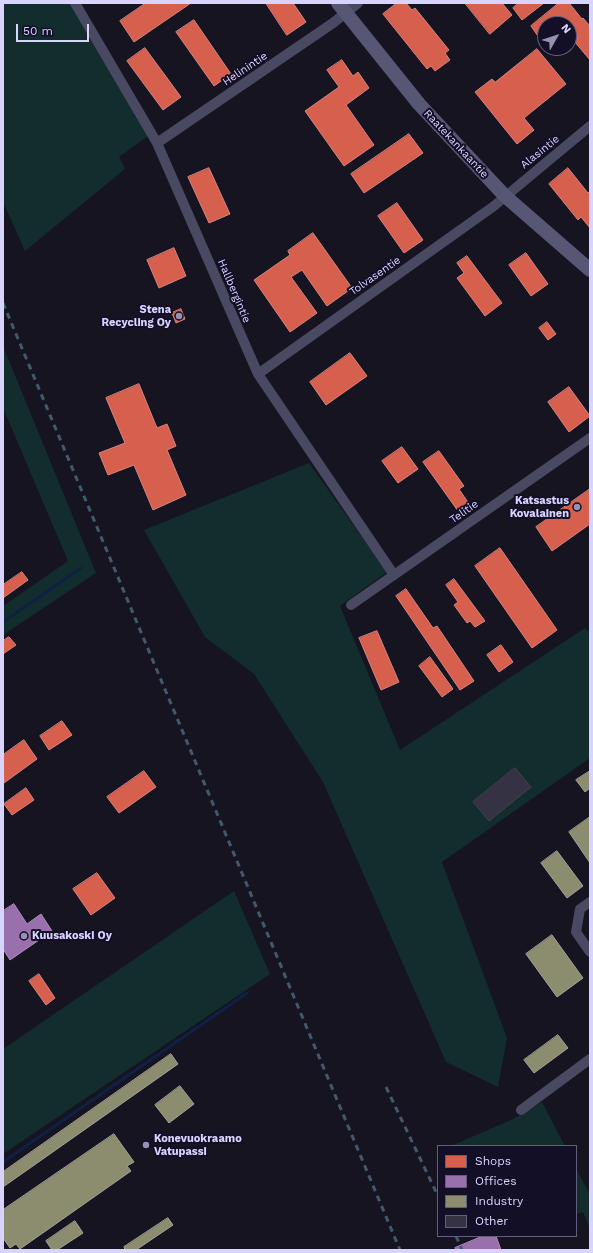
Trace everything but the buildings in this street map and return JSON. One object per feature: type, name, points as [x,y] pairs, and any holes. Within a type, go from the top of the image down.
[{"type":"main road","name":"Raatekankaantie","points":[[342,8],[419,104],[505,196],[590,270]]},
{"type":"street","name":"Hallbergintie","points":[[75,3],[158,143],[258,374],[394,575]]},
{"type":"street","name":"Helinintie","points":[[158,143],[342,8],[358,3]]},
{"type":"street","name":"Alasintie","points":[[505,196],[590,126]]},
{"type":"street","name":"Tolvasentie","points":[[258,374],[494,206],[505,196]]},
{"type":"street","name":"Telitie","points":[[352,605],[590,438]]},
{"type":"street","points":[[590,902],[580,909],[576,932],[590,952]]},
{"type":"street","points":[[521,1110],[590,1059]]},
{"type":"green space","points":[[3,3],[71,3],[148,136],[119,157],[125,169],[25,251],[3,202]]},
{"type":"green space","points":[[3,346],[96,573],[3,635],[3,606],[68,561],[3,408]]},
{"type":"green space","points":[[309,463],[387,572],[340,606],[400,750],[585,628],[590,633],[590,758],[442,862],[507,1038],[498,1087],[446,1062],[323,782],[254,674],[205,637],[144,530]]},
{"type":"green space","points":[[234,891],[270,974],[3,1154],[3,1049]]},
{"type":"green space","points":[[542,1102],[564,1145],[453,1145],[513,1119]]},
{"type":"green space","points":[[577,1170],[590,1195],[590,1229],[583,1212],[577,1214]]},
{"type":"waterway","points":[[3,622],[81,568]]},
{"type":"waterway","points":[[3,1162],[247,993]]},
{"type":"railway","points":[[3,303],[400,1250]]},
{"type":"railway","points":[[386,1087],[437,1194]]},
{"type":"railway","points":[[456,1237],[462,1250]]},
{"type":"place","name":"Stena Recycling Oy","points":[[179,316]]},
{"type":"place","name":"Katsastus Kovalainen","points":[[577,507]]},
{"type":"place","name":"Kuusakoski Oy","points":[[24,936]]},
{"type":"place","name":"Konevuokraamo Vatupassi","points":[[146,1145]]}]
